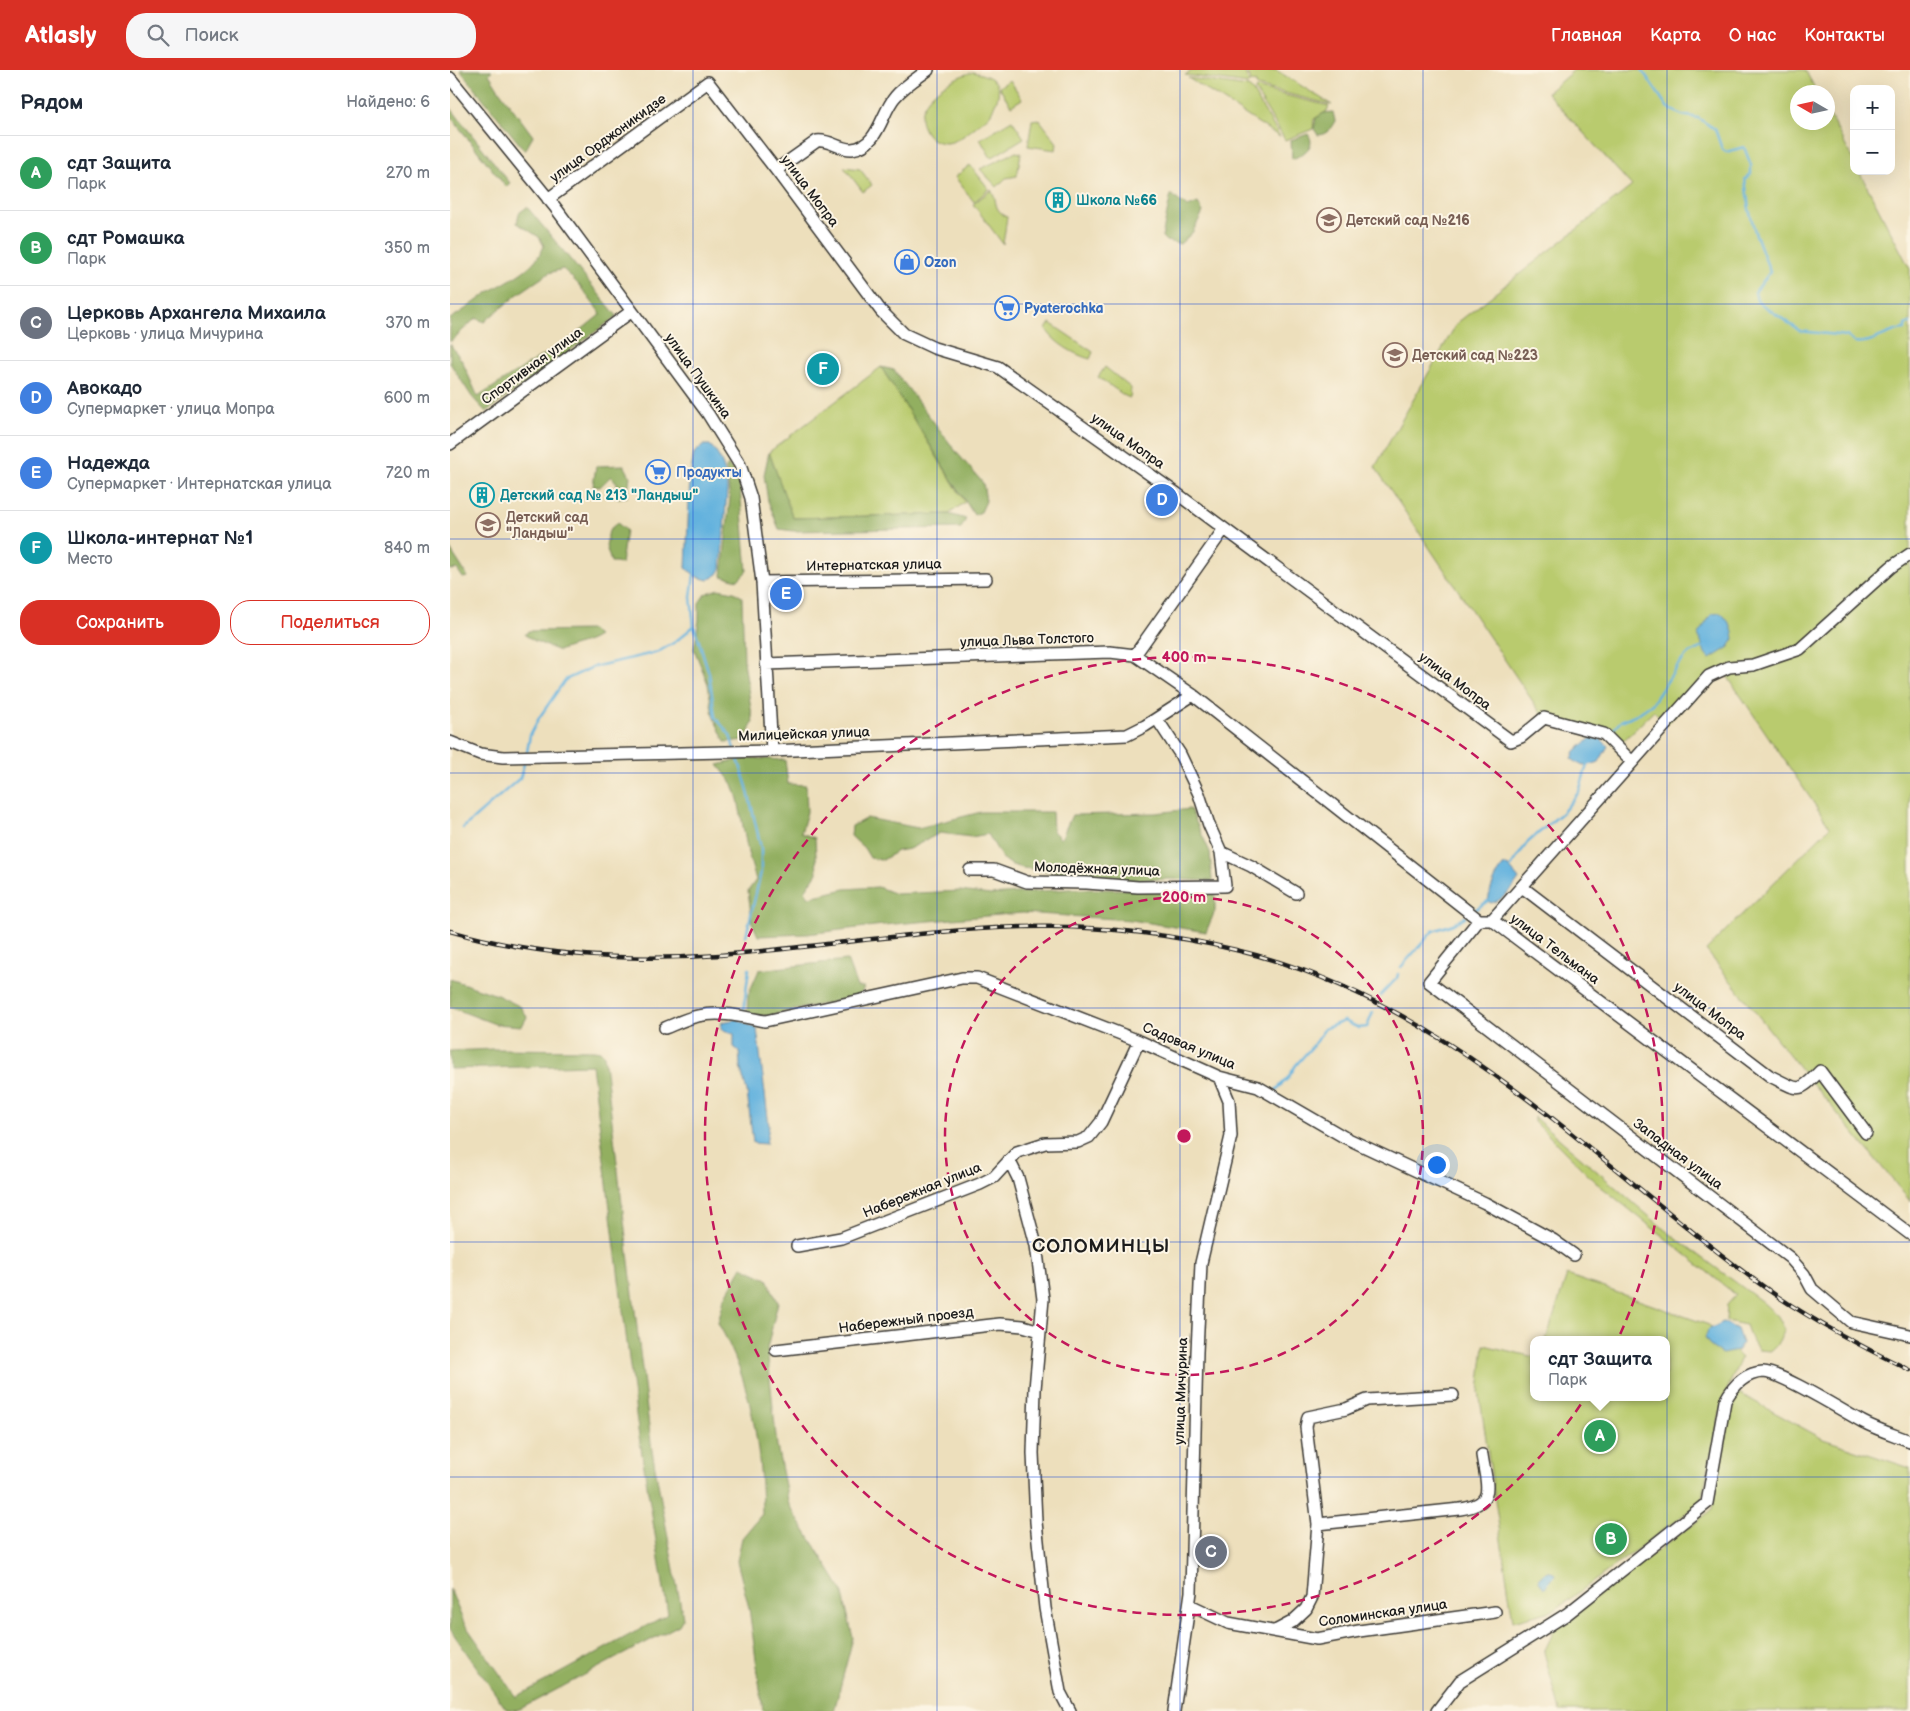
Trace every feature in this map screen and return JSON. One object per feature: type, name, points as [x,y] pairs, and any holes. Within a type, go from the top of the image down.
[{"type":"street","points":[[776,170],[818,141],[826,141],[849,149],[863,144],[879,129],[889,105],[900,91],[928,70]]},
{"type":"street","name":"улица Пушкина","points":[[450,78],[548,199],[632,311],[708,414],[740,465],[751,498],[762,582],[772,751]]},
{"type":"street","name":"улица Мопра","points":[[708,82],[881,311],[904,334],[934,348],[998,367],[1176,493],[1511,741],[1520,737],[1544,718],[1604,734],[1632,762]]},
{"type":"street","name":"улица Орджоникидзе","points":[[548,199],[708,82]]},
{"type":"street","name":"Спортивная улица","points":[[450,444],[632,311]]},
{"type":"street","points":[[1224,529],[1135,655],[1193,695],[1479,920]]},
{"type":"street","points":[[1492,920],[1710,676],[1729,667],[1753,665],[1800,649],[1876,580],[1910,554]]},
{"type":"street","name":"Интернатская улица","points":[[762,582],[986,579]]},
{"type":"street","name":"улица Льва Толстого","points":[[766,664],[1110,652],[1135,655]]},
{"type":"street","name":"Милицейская улица","points":[[450,742],[480,754],[503,757],[772,751],[1127,735],[1157,719],[1193,695]]},
{"type":"street","points":[[1157,719],[1180,754],[1199,794],[1209,825],[1221,852],[1251,866],[1296,893]]},
{"type":"street","name":"Молодёжная улица","points":[[970,870],[994,870],[1027,882],[1087,883],[1138,887],[1225,886],[1221,852]]},
{"type":"street","name":"улица Мопра","points":[[1522,887],[1770,1076],[1797,1089],[1804,1088],[1820,1071],[1866,1133]]},
{"type":"street","name":"улица Тельмана","points":[[1479,920],[1492,920],[1910,1234]]},
{"type":"street","name":"Западная улица","points":[[1479,920],[1429,982],[1790,1258],[1804,1274],[1812,1288],[1851,1322],[1910,1335]]},
{"type":"street","name":"Садовая улица","points":[[664,1028],[698,1016],[723,1014],[738,1015],[765,1022],[962,978],[978,978],[1139,1041],[1219,1077],[1258,1087],[1344,1137],[1485,1203],[1553,1240],[1574,1255]]},
{"type":"street","name":"Набережная улица","points":[[797,1246],[841,1238],[980,1184],[994,1177],[1017,1152],[1045,1143],[1078,1142],[1089,1137],[1101,1122],[1139,1041]]},
{"type":"street","name":"улица Мичурина","points":[[1174,1711],[1190,1605],[1196,1352],[1201,1263],[1231,1136],[1229,1101],[1219,1077]]},
{"type":"street","points":[[1009,1160],[1018,1178],[1036,1245],[1042,1299],[1035,1389],[1033,1453],[1036,1522],[1045,1608],[1058,1683],[1060,1692],[1070,1711]]},
{"type":"street","name":"Набережный проезд","points":[[776,1350],[1000,1324],[1023,1326],[1040,1331]]},
{"type":"street","points":[[1437,1711],[1460,1681],[1567,1614],[1707,1503],[1725,1400],[1733,1386],[1749,1375],[1764,1372],[1780,1376],[1866,1424],[1910,1441]]},
{"type":"street","points":[[1275,1630],[1292,1622],[1306,1609],[1312,1597],[1318,1524],[1306,1427],[1308,1417],[1346,1409],[1367,1400],[1453,1395]]},
{"type":"street","points":[[1318,1524],[1460,1509],[1478,1505],[1483,1502],[1487,1493],[1482,1455]]},
{"type":"street","name":"Соломинская улица","points":[[1190,1605],[1228,1623],[1317,1638],[1359,1630],[1495,1612]]},
{"type":"green space","points":[[460,70],[492,70],[489,74],[533,136],[525,151]]},
{"type":"green space","points":[[1193,70],[1244,70],[1249,83],[1185,75]]},
{"type":"green space","points":[[1247,70],[1276,70],[1332,105],[1257,86],[1256,83],[1251,82]]},
{"type":"green space","points":[[1574,70],[1805,70],[1813,85],[1790,85],[1790,130],[1835,130],[1835,125],[1850,154],[1850,175],[1861,175],[1910,269],[1910,1201],[1803,1072],[1706,950],[1830,827],[1723,670],[1667,724],[1654,711],[1622,742],[1608,730],[1544,718],[1375,467],[1457,323],[1632,186],[1547,93]]},
{"type":"green space","points":[[973,72],[990,78],[997,85],[998,95],[992,112],[968,133],[951,142],[940,142],[929,137],[921,120],[922,110],[927,101],[943,86]]},
{"type":"green space","points":[[1188,78],[1248,87],[1252,90],[1280,137]]},
{"type":"green space","points":[[1010,80],[1022,99],[1011,106],[999,87]]},
{"type":"green space","points":[[1256,88],[1329,106],[1327,111],[1314,119],[1313,129],[1285,140],[1255,90]]},
{"type":"green space","points":[[450,107],[510,183],[506,187],[450,116]]},
{"type":"green space","points":[[1333,112],[1335,121],[1332,126],[1326,132],[1318,135],[1314,129],[1316,118],[1324,113]]},
{"type":"green space","points":[[1039,119],[1057,143],[1056,150],[1028,146],[1032,120]]},
{"type":"green space","points":[[1012,120],[1024,138],[991,158],[980,139]]},
{"type":"green space","points":[[1308,134],[1311,142],[1308,150],[1292,159],[1291,140]]},
{"type":"green space","points":[[1016,152],[1021,153],[1017,176],[1006,178],[997,187],[980,169]]},
{"type":"green space","points":[[970,165],[989,189],[974,202],[955,177]]},
{"type":"green space","points":[[844,167],[860,169],[872,185],[863,192]]},
{"type":"green space","points":[[991,190],[999,211],[1007,217],[1003,244],[973,204]]},
{"type":"green space","points":[[1171,194],[1188,207],[1198,203],[1203,212],[1192,233],[1180,244],[1166,241],[1162,237]]},
{"type":"green space","points":[[527,207],[617,316],[486,412],[472,397],[450,363],[450,344],[462,361],[478,397],[538,358],[561,346],[601,314],[579,285],[563,269],[549,273],[518,294],[484,322],[476,318],[450,342],[450,319],[519,274],[534,262],[539,255],[544,246],[539,237],[517,223],[519,213]]},
{"type":"green space","points":[[1050,323],[1093,352],[1090,359],[1078,355],[1059,344],[1046,329]]},
{"type":"green space","points":[[881,367],[965,502],[949,514],[792,518],[769,452]]},
{"type":"green space","points":[[881,367],[894,370],[958,454],[983,483],[986,501],[981,512],[974,515]]},
{"type":"green space","points":[[1105,367],[1131,388],[1130,398],[1098,377]]},
{"type":"green space","points":[[769,452],[793,518],[949,514],[966,519],[961,528],[793,531],[779,529],[768,501],[764,475]]},
{"type":"green space","points":[[624,465],[630,476],[627,497],[618,498],[617,483],[611,476],[600,487],[593,486],[596,466]]},
{"type":"green space","points":[[728,465],[739,476],[747,571],[738,580],[722,576],[730,498],[726,468]]},
{"type":"green space","points":[[617,523],[626,530],[621,564],[611,562],[606,546],[609,530]]},
{"type":"green space","points":[[450,549],[468,577],[463,578],[457,569],[450,570]]},
{"type":"green space","points":[[718,589],[734,592],[742,597],[744,661],[753,722],[745,740],[725,742],[713,716],[708,684],[694,649],[699,620],[699,603],[705,594]]},
{"type":"green space","points":[[591,630],[598,636],[559,651],[525,635],[528,631]]},
{"type":"green space","points":[[747,758],[785,760],[788,784],[806,785],[807,812],[801,833],[815,838],[817,873],[805,891],[809,897],[845,889],[878,887],[896,894],[960,891],[990,895],[1069,889],[1215,890],[1215,911],[1206,932],[1131,920],[1022,913],[883,925],[807,934],[758,936],[752,922],[748,891],[756,880],[748,853],[738,799],[733,784],[718,765]]},
{"type":"green space","points":[[1190,809],[1210,852],[1212,881],[1170,879],[1097,881],[1062,873],[1023,868],[1012,865],[1002,858],[988,834],[971,837],[940,833],[909,849],[897,851],[883,860],[870,858],[864,848],[851,836],[852,826],[867,818],[918,828],[981,812],[1052,812],[1053,831],[1061,839],[1072,815],[1156,813]]},
{"type":"green space","points":[[847,960],[857,987],[864,987],[860,996],[767,1016],[747,1014],[748,995],[759,970]]},
{"type":"green space","points":[[450,979],[497,995],[521,1007],[527,1017],[522,1026],[495,1024],[450,1007]]},
{"type":"green space","points":[[493,1049],[594,1050],[600,1051],[604,1055],[652,1451],[683,1618],[679,1625],[517,1710],[506,1709],[450,1629],[450,1589],[464,1623],[516,1697],[668,1614],[638,1430],[592,1065],[450,1069],[450,1051]]},
{"type":"green space","points":[[1534,1117],[1665,1230],[1761,1301],[1778,1316],[1785,1330],[1776,1346],[1771,1351],[1758,1350],[1751,1339],[1746,1325],[1726,1321],[1727,1305],[1736,1295],[1594,1181],[1534,1121]]},
{"type":"green space","points":[[742,1267],[767,1279],[778,1302],[767,1349],[777,1446],[789,1505],[842,1590],[853,1638],[834,1711],[763,1711],[749,1608],[737,1561],[742,1538],[762,1514],[757,1440],[747,1392],[739,1368],[730,1345],[718,1323],[724,1299]]},
{"type":"green space","points":[[1567,1275],[1709,1325],[1741,1358],[1723,1399],[1701,1502],[1555,1610],[1513,1621],[1479,1392],[1484,1345],[1530,1356],[1530,1401],[1670,1401],[1670,1336],[1547,1336]]},
{"type":"green space","points":[[1739,1393],[1823,1439],[1910,1468],[1910,1711],[1560,1711],[1544,1652],[1556,1627],[1712,1510],[1733,1399]]},
{"type":"water","points":[[704,445],[710,445],[721,460],[725,472],[727,490],[721,569],[718,574],[708,580],[697,577],[686,568],[690,476],[694,453]]},
{"type":"water","points":[[1721,613],[1733,631],[1734,639],[1729,647],[1710,659],[1705,653],[1698,634],[1712,614]]},
{"type":"water","points":[[1591,738],[1601,739],[1608,746],[1599,762],[1585,765],[1572,759],[1575,751]]},
{"type":"water","points":[[1504,865],[1508,866],[1519,879],[1507,894],[1491,903],[1488,901],[1492,887]]},
{"type":"water","points":[[737,1019],[757,1029],[769,1126],[766,1144],[753,1143],[747,1092],[740,1066],[739,1051],[734,1047],[734,1034],[721,1029],[722,1022]]},
{"type":"water","points":[[1723,1322],[1737,1329],[1742,1343],[1737,1351],[1722,1354],[1711,1347],[1705,1338],[1708,1330]]},
{"type":"water","points":[[1547,1571],[1554,1573],[1555,1576],[1544,1588],[1538,1579]]},
{"type":"waterway","points":[[1642,70],[1668,108],[1682,115],[1698,118],[1715,129],[1722,149],[1726,152],[1744,147],[1751,165],[1751,174],[1745,179],[1749,209],[1755,232],[1770,272],[1755,292],[1757,301],[1800,331],[1847,336],[1854,342],[1867,341],[1905,329],[1905,325],[1910,323]]},
{"type":"waterway","points":[[694,575],[691,597],[694,626],[709,673],[715,717],[730,735],[734,749]]},
{"type":"waterway","points":[[527,752],[530,735],[539,718],[565,680],[593,667],[658,652],[675,642],[694,626]]},
{"type":"waterway","points":[[1611,732],[1621,721],[1639,713],[1652,704],[1678,665],[1688,654],[1703,647]]},
{"type":"waterway","points":[[737,756],[747,787],[761,848],[761,872],[746,936]]},
{"type":"waterway","points":[[463,828],[520,778],[524,764]]},
{"type":"waterway","points":[[1510,868],[1527,843],[1563,812],[1579,792],[1587,765]]},
{"type":"waterway","points":[[1476,909],[1488,901]]},
{"type":"waterway","points":[[1401,967],[1433,931],[1453,924],[1465,917]]},
{"type":"waterway","points":[[743,1013],[749,969]]},
{"type":"waterway","points":[[1381,995],[1397,978],[1398,974]]},
{"type":"waterway","points":[[1276,1090],[1288,1078],[1324,1029],[1344,1021],[1359,1028],[1367,1027],[1373,1012]]},
{"type":"railway","points":[[450,931],[516,946],[550,951],[584,955],[652,958],[720,955],[984,929],[1076,927],[1130,931],[1210,944],[1296,968],[1352,991],[1406,1018],[1457,1050],[1507,1084],[1556,1121],[1761,1285],[1825,1326],[1910,1370]]},
{"type":"place","name":"Школа №66","points":[[1058,200]]},
{"type":"place","name":"Детский сад №216","points":[[1329,220]]},
{"type":"place","name":"Ozon","points":[[907,262]]},
{"type":"place","name":"Pyaterochka","points":[[1007,308]]},
{"type":"place","name":"Детский сад №223","points":[[1395,355]]},
{"type":"place","name":"Школа-интернат №1","points":[[823,369]]},
{"type":"place","name":"Продукты","points":[[658,472]]},
{"type":"place","name":"Детский сад № 213 \"Ландыш\"","points":[[482,495]]},
{"type":"place","name":"Авокадо","points":[[1162,500]]},
{"type":"place","name":"Детский сад \"Ландыш\"","points":[[488,525]]},
{"type":"place","name":"Надежда","points":[[786,594]]},
{"type":"place","name":"сдт Защита","points":[[1600,1436]]},
{"type":"place","name":"сдт Ромашка","points":[[1611,1539]]},
{"type":"place","name":"Церковь Архангела Михаила","points":[[1211,1552]]},
{"type":"district","name":"СОЛОМИНЦЫ","points":[[1101,1246]]}]
